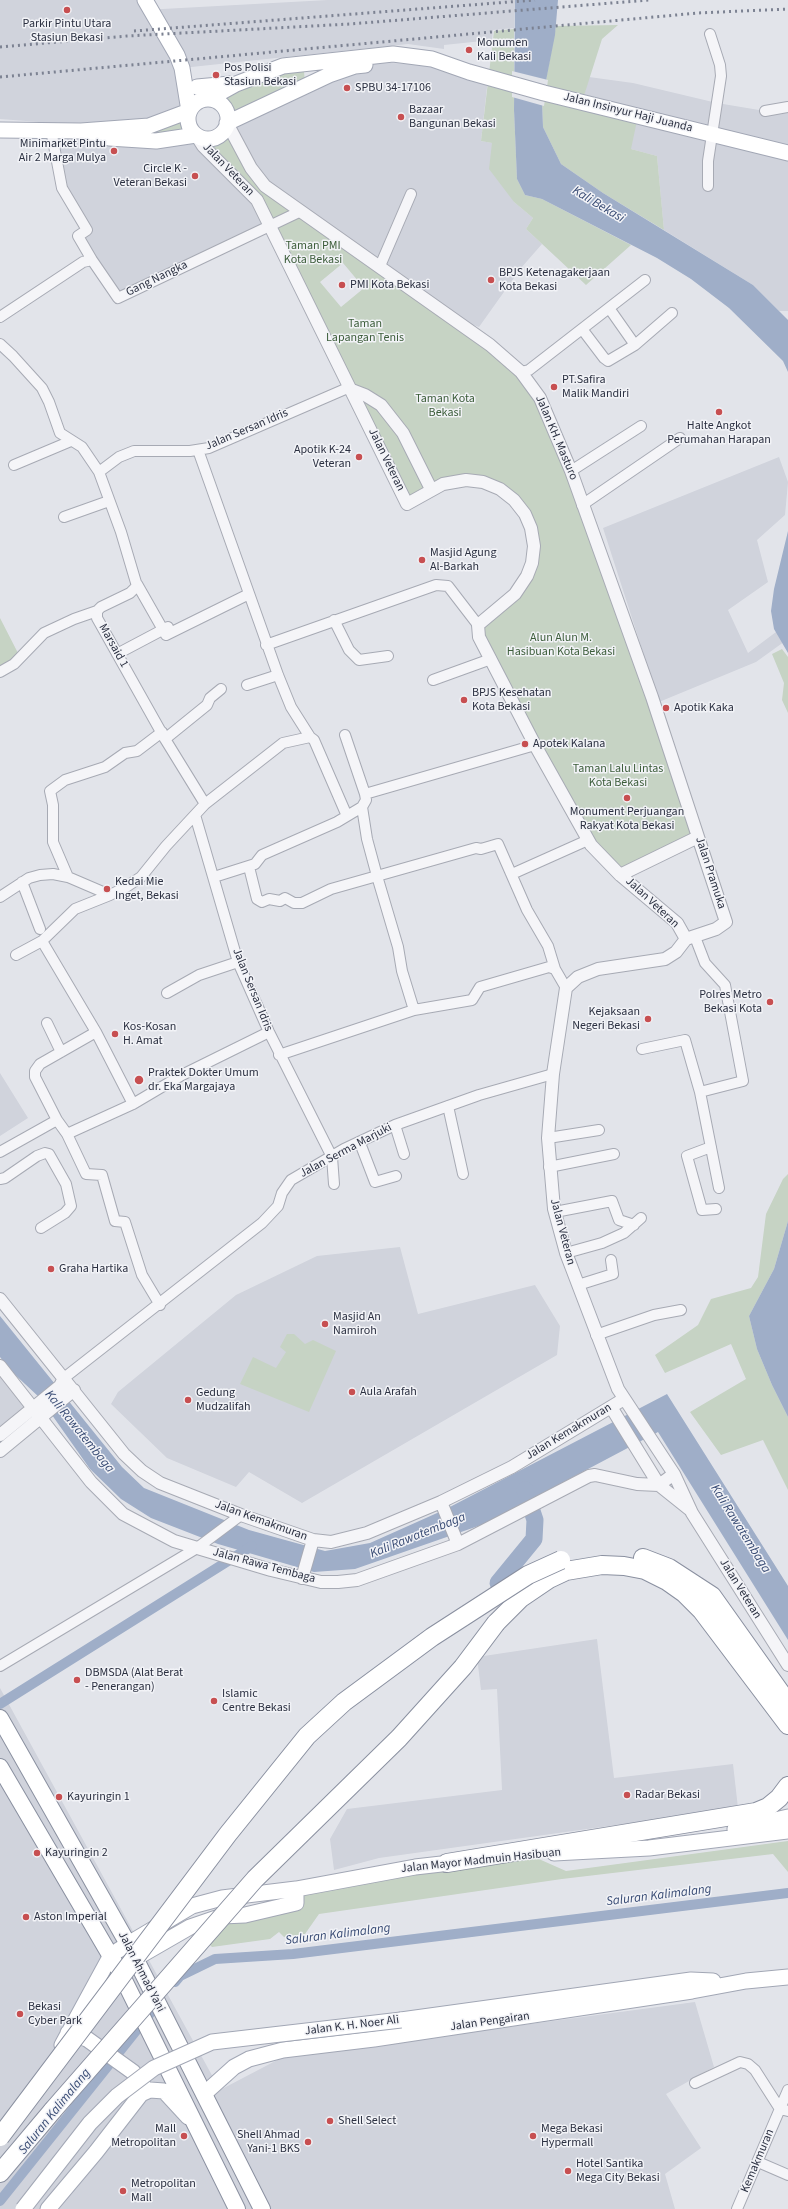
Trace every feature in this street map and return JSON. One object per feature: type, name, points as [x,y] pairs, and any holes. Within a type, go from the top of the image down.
[{"type":"highway","points":[[0,2136],[228,1834],[307,1736],[344,1702],[432,1637],[528,1575],[561,1560],[595,1554],[625,1554],[646,1558],[670,1568],[712,1596],[780,1704],[788,1725]]},
{"type":"highway","points":[[0,2173],[53,2110],[260,1873],[399,1738],[463,1667],[496,1623],[521,1598],[549,1579],[566,1571],[602,1565],[624,1566],[645,1570],[667,1581],[684,1593],[702,1611],[780,1704],[788,1735]]},
{"type":"highway","name":"Jalan Ahmad Yani","points":[[0,1718],[128,1944],[262,2209]]},
{"type":"highway","name":"Jalan Ahmad Yani","points":[[0,1767],[111,1955],[134,1998],[237,2209]]},
{"type":"highway","points":[[446,1863],[756,1812],[768,1807],[779,1798],[788,1786]]},
{"type":"main road","points":[[145,0],[173,47],[182,68],[190,111],[189,126],[196,135],[205,139],[216,137],[224,130],[228,123],[227,112],[222,105],[207,99],[182,68]]},
{"type":"main road","name":"Jalan Insinyur Haji Juanda","points":[[207,99],[236,84],[268,71],[297,64],[393,54],[432,59],[488,78],[788,153]]},
{"type":"main road","points":[[297,64],[304,72],[304,88]]},
{"type":"main road","name":"Jalan Insinyur Haji Juanda","points":[[228,123],[335,73],[355,66],[369,64],[430,65],[469,72]]},
{"type":"main road","points":[[197,87],[236,84]]},
{"type":"main road","points":[[0,130],[81,131],[149,126],[190,111],[195,103],[207,99]]},
{"type":"main road","points":[[81,131],[109,138],[156,142],[196,135]]},
{"type":"main road","name":"Jalan Mayor Madmuin Hasibuan","points":[[111,1955],[192,1906],[222,1898],[296,1889],[446,1863],[509,1859],[736,1829],[788,1817]]},
{"type":"main road","name":"Jalan Mayor Madmuin Hasibuan","points":[[572,1851],[649,1848],[788,1831]]},
{"type":"main road","points":[[120,1972],[136,1959],[190,1927],[222,1916],[245,1915],[296,1903],[296,1889]]},
{"type":"main road","points":[[0,2136],[42,2081],[111,1955]]},
{"type":"main road","name":"Jalan Pengairan","points":[[204,2094],[234,2067],[262,2055],[692,1991],[746,1981],[788,1977]]},
{"type":"main road","name":"Jalan K. H. Noer Ali","points":[[23,2209],[90,2123],[117,2096],[154,2068],[212,2042],[401,2020],[691,1980],[746,1981]]},
{"type":"main road","points":[[48,2209],[145,2092],[143,2084],[133,2072],[87,2039],[68,2033]]},
{"type":"main road","name":"Jalan Ahmad Yani","points":[[145,2092],[164,2091],[176,2102],[198,2130]]},
{"type":"street","points":[[708,186],[708,161],[711,134],[721,76],[720,65],[710,34]]},
{"type":"street","points":[[765,111],[788,107]]},
{"type":"street","name":"Jalan KH. Masturo","points":[[228,123],[251,168],[265,186],[299,212],[380,266],[490,345],[521,372],[534,388],[544,406],[571,471],[682,783]]},
{"type":"street","points":[[0,317],[83,262],[92,260],[78,236],[87,230],[62,188],[52,130]]},
{"type":"street","name":"Jalan Veteran","points":[[196,135],[203,146],[257,200],[271,225],[407,504],[431,489],[443,484],[466,480],[483,482],[500,489],[514,500],[525,514],[531,528],[534,546],[532,563],[527,576],[515,594],[478,626],[479,637],[536,746],[588,840],[620,875],[677,923],[690,938],[676,952],[665,959],[598,970],[578,978],[566,988],[553,1074],[548,1138],[549,1167],[555,1212],[566,1253],[597,1338],[621,1394],[671,1470],[692,1512],[788,1665]]},
{"type":"street","points":[[236,178],[246,179],[250,174],[251,168]]},
{"type":"street","points":[[380,266],[411,194]]},
{"type":"street","points":[[271,225],[299,212]]},
{"type":"street","name":"Gang Nangka","points":[[92,260],[118,298],[271,225]]},
{"type":"street","points":[[521,372],[529,370],[645,280]]},
{"type":"street","points":[[609,308],[634,345]]},
{"type":"street","points":[[582,329],[604,358],[608,361],[634,345],[672,313]]},
{"type":"street","points":[[0,344],[42,388],[49,402],[57,429],[71,441],[82,447],[99,472],[137,584],[168,627],[166,635],[249,594]]},
{"type":"street","name":"Jalan Veteran","points":[[351,389],[365,395],[381,405],[403,433],[431,489]]},
{"type":"street","name":"Jalan Sersan Idris","points":[[99,472],[119,457],[134,451],[198,450],[351,389]]},
{"type":"street","points":[[571,471],[641,426]]},
{"type":"street","points":[[582,505],[680,438]]},
{"type":"street","points":[[14,466],[71,441]]},
{"type":"street","points":[[198,450],[266,645],[291,707],[310,737],[314,740],[331,774],[347,816]]},
{"type":"street","points":[[64,516],[109,501]]},
{"type":"street","name":"Marsaid 1","points":[[137,584],[130,593],[100,607],[97,611],[97,618],[163,735],[205,804]]},
{"type":"street","points":[[266,645],[436,585],[448,586],[478,626]]},
{"type":"street","points":[[0,672],[14,664],[44,633],[74,619],[97,611]]},
{"type":"street","points":[[334,620],[349,650],[359,660],[388,656]]},
{"type":"street","points":[[117,654],[168,627]]},
{"type":"street","points":[[433,680],[491,659]]},
{"type":"street","points":[[247,685],[278,675]]},
{"type":"street","points":[[68,877],[54,842],[53,804],[50,791],[65,780],[104,767],[125,753],[137,751],[207,705],[210,698],[221,689]]},
{"type":"street","points":[[214,877],[249,867],[255,864],[262,854],[347,816],[362,807],[366,800],[365,794],[345,735]]},
{"type":"street","points":[[16,955],[42,942],[75,909],[110,895],[141,877],[166,846],[205,804],[283,743],[310,737]]},
{"type":"street","points":[[365,794],[536,746]]},
{"type":"street","name":"Jalan Pramuka","points":[[682,783],[726,922],[716,929],[690,938]]},
{"type":"street","points":[[362,807],[367,839],[398,947],[402,971],[414,1010]]},
{"type":"street","name":"Jalan Sersan Idris","points":[[195,815],[238,962],[279,1055],[332,1157]]},
{"type":"street","points":[[620,875],[698,837]]},
{"type":"street","points":[[512,874],[588,840]]},
{"type":"street","points":[[249,867],[257,899],[262,902],[269,899],[280,900],[286,898],[294,903],[302,903],[331,890],[497,843],[527,910],[548,946],[555,969],[562,984],[566,988]]},
{"type":"street","points":[[0,897],[22,882],[40,875],[53,874],[68,877],[110,895]]},
{"type":"street","points":[[22,882],[40,929]]},
{"type":"street","points":[[690,938],[705,963],[725,985],[743,1081],[700,1092]]},
{"type":"street","points":[[42,942],[96,1032],[133,1104]]},
{"type":"street","points":[[167,992],[199,975],[238,962]]},
{"type":"street","points":[[279,1055],[414,1010],[472,1000],[480,987],[486,984],[548,967],[555,969]]},
{"type":"street","points":[[47,1023],[61,1052]]},
{"type":"street","points":[[96,1032],[40,1064],[35,1071],[35,1077],[57,1120],[67,1134],[86,1174],[102,1175],[116,1221],[125,1222],[142,1275],[160,1305]]},
{"type":"street","points":[[67,1134],[133,1104],[182,1075],[268,1032]]},
{"type":"street","points":[[642,1050],[685,1040],[700,1092],[719,1188]]},
{"type":"street","name":"Jalan Serma Marjuki","points":[[66,1388],[160,1305],[262,1223],[278,1206],[282,1193],[291,1180],[395,1125],[479,1095],[553,1074]]},
{"type":"street","points":[[448,1106],[463,1174]]},
{"type":"street","points":[[0,1152],[57,1120]]},
{"type":"street","points":[[395,1125],[404,1154]]},
{"type":"street","points":[[548,1138],[599,1130]]},
{"type":"street","points":[[360,1143],[375,1182],[396,1176]]},
{"type":"street","points":[[711,1147],[687,1156],[702,1210],[716,1209]]},
{"type":"street","points":[[0,1179],[5,1178],[36,1156],[45,1153],[49,1154],[66,1184],[71,1206],[65,1213],[41,1228]]},
{"type":"street","points":[[549,1167],[614,1154]]},
{"type":"street","points":[[332,1157],[334,1184]]},
{"type":"street","points":[[555,1212],[612,1201],[619,1220],[638,1222],[624,1233],[613,1238],[566,1253]]},
{"type":"street","points":[[578,1285],[613,1274],[611,1260]]},
{"type":"street","name":"Jalan Kemakmuran","points":[[0,1299],[66,1388],[124,1454],[142,1471],[160,1483],[238,1518],[312,1544],[331,1542],[367,1533],[442,1504],[512,1466],[611,1407],[621,1394]]},
{"type":"street","points":[[597,1338],[654,1315],[681,1310]]},
{"type":"street","name":"Jalan Rawa Tembaga","points":[[0,1366],[40,1410],[91,1482],[123,1514],[174,1541],[201,1546],[215,1553],[247,1562],[332,1582],[357,1580],[457,1542],[517,1515],[589,1476],[595,1475],[637,1484],[656,1480]]},
{"type":"street","points":[[0,1451],[40,1410],[66,1388]]},
{"type":"street","name":"Jalan Veteran","points":[[611,1407],[656,1480],[692,1512]]},
{"type":"street","points":[[0,1435],[40,1410]]},
{"type":"street","points":[[656,1480],[671,1470]]},
{"type":"street","points":[[442,1504],[457,1542]]},
{"type":"street","points":[[0,1666],[201,1546],[238,1518]]},
{"type":"street","points":[[303,1576],[312,1544]]},
{"type":"street","points":[[695,2083],[740,2062],[748,2064],[784,2110]]},
{"type":"street","name":"Kemakmuran","points":[[737,2209],[784,2110],[788,2090]]},
{"type":"street","points":[[758,2162],[788,2175]]},
{"type":"shaded area","points":[[0,0],[139,0],[144,10],[328,0],[515,0],[514,28],[493,30],[492,40],[444,45],[444,49],[408,44],[182,68],[189,111],[117,128],[0,119]]},
{"type":"shaded area","points":[[391,63],[430,65],[488,78],[481,141],[492,143],[514,202],[533,218],[526,229],[542,244],[521,268],[479,327],[447,315],[265,186],[227,123],[369,64]]},
{"type":"shaded area","points":[[589,77],[633,83],[717,103],[765,111],[788,107],[788,311],[779,311],[753,285],[664,230],[657,156],[631,149],[582,102]]},
{"type":"shaded area","points":[[51,130],[196,135],[271,225],[118,298],[78,236],[87,230],[62,188]]},
{"type":"shaded area","points":[[779,457],[788,482],[785,515],[757,540],[768,582],[728,610],[748,653],[788,623],[788,639],[756,662],[659,702],[603,528]]},
{"type":"shaded area","points":[[0,1073],[28,1118],[0,1136]]},
{"type":"shaded area","points":[[400,1247],[418,1314],[535,1285],[560,1326],[557,1355],[302,1503],[249,1472],[236,1487],[167,1458],[111,1404],[118,1392],[236,1295],[317,1256]]},
{"type":"shaded area","points":[[0,1366],[33,1408],[0,1435]]},
{"type":"shaded area","points":[[597,1639],[614,1778],[733,1764],[738,1808],[379,1858],[334,1870],[330,1839],[347,1809],[502,1790],[497,1689],[481,1690],[477,1657]]},
{"type":"shaded area","points":[[0,1688],[220,2090],[283,2057],[695,2002],[714,2067],[666,2094],[701,2148],[665,2174],[675,2209],[0,2209]]},
{"type":"green space","points":[[618,25],[602,39],[582,102],[638,116],[631,149],[657,156],[664,230],[603,193],[561,164],[543,127],[542,101],[556,26]]},
{"type":"green space","points":[[514,29],[514,110],[517,179],[525,195],[542,199],[631,245],[586,285],[526,229],[533,218],[514,202],[489,169],[492,143],[481,141],[494,31]]},
{"type":"green space","points":[[297,64],[304,72],[305,81],[228,123],[259,179],[475,334],[541,401],[698,837],[620,875],[591,845],[478,625],[515,593],[534,546],[514,500],[466,480],[407,504],[271,225],[196,135],[156,141],[117,128],[188,118],[192,131],[205,139],[216,137],[224,130],[228,116],[222,105],[213,100]],"holes":[[[343,263],[364,288],[341,307],[320,282]]]},
{"type":"green space","points":[[0,618],[19,655],[0,668]]},
{"type":"green space","points":[[782,649],[788,657],[788,713],[782,700],[784,683],[772,654]]},
{"type":"green space","points":[[788,1174],[788,1221],[774,1269],[749,1316],[757,1349],[772,1385],[788,1417],[788,1490],[763,1440],[721,1455],[690,1412],[746,1379],[731,1344],[665,1373],[655,1355],[698,1325],[711,1299],[751,1288],[758,1277],[766,1214],[783,1179]]},
{"type":"green space","points":[[287,1334],[294,1334],[305,1344],[313,1340],[336,1351],[309,1412],[240,1384],[253,1357],[276,1368],[286,1352],[280,1347]]},
{"type":"green space","points":[[788,1841],[788,1872],[773,1854],[562,1879],[319,1914],[305,1934],[284,1937],[279,1932],[270,1939],[212,1947],[203,1938],[222,1916],[295,1903],[296,1889],[532,1856],[566,1871]]},
{"type":"water","name":"Kali Bekasi","points":[[515,0],[558,0],[555,35],[542,101],[543,127],[561,164],[603,193],[753,285],[788,320],[788,372],[783,361],[729,308],[691,279],[657,258],[542,199],[525,195],[517,179],[514,110]]},
{"type":"water","points":[[788,531],[788,653],[774,629],[771,611],[774,589]]},
{"type":"water","points":[[788,1221],[788,1417],[772,1385],[757,1349],[749,1316],[774,1269]]},
{"type":"water","name":"Kali Rawatembaga","points":[[0,1316],[122,1467],[144,1488],[249,1530],[325,1551],[370,1543],[446,1509],[667,1394],[788,1586],[788,1640],[658,1432],[484,1524],[355,1569],[314,1572],[218,1544],[151,1518],[121,1499],[90,1469],[40,1398],[10,1370],[0,1357]]},
{"type":"pier","points":[[512,71],[548,80],[544,106],[512,97]]},
{"type":"waterway","points":[[498,1583],[534,1539],[535,1520],[525,1490]]},
{"type":"waterway","points":[[0,1704],[252,1546]]},
{"type":"waterway","name":"Saluran Kalimalang","points":[[175,1982],[180,1976],[215,1959],[293,1954],[788,1893]]},
{"type":"waterway","name":"Saluran Kalimalang","points":[[0,2201],[160,2001]]},
{"type":"railway","points":[[134,31],[535,0]]},
{"type":"railway","points":[[0,47],[127,36],[350,24],[649,0]]},
{"type":"railway","points":[[0,77],[698,13],[788,9]]},
{"type":"place","name":"Parkir Pintu Utara Stasiun Bekasi","points":[[67,10]]},
{"type":"place","name":"Monumen Kali Bekasi","points":[[469,50]]},
{"type":"place","name":"Pos Polisi Stasiun Bekasi","points":[[216,75]]},
{"type":"place","name":"SPBU 34-17106","points":[[347,88]]},
{"type":"place","name":"Bazaar Bangunan Bekasi","points":[[401,117]]},
{"type":"place","name":"Minimarket Pintu Air 2 Marga Mulya","points":[[114,151]]},
{"type":"place","name":"Circle K - Veteran Bekasi","points":[[195,176]]},
{"type":"place","name":"BPJS Ketenagakerjaan Kota Bekasi","points":[[491,280]]},
{"type":"place","name":"PMI Kota Bekasi","points":[[342,285]]},
{"type":"place","name":"PT.Safira Malik Mandiri","points":[[554,387]]},
{"type":"place","name":"Halte Angkot Perumahan Harapan","points":[[719,412]]},
{"type":"place","name":"Apotik K-24 Veteran","points":[[359,457]]},
{"type":"place","name":"Masjid Agung Al-Barkah","points":[[422,560]]},
{"type":"place","name":"BPJS Kesehatan Kota Bekasi","points":[[464,700]]},
{"type":"place","name":"Apotik Kaka","points":[[666,708]]},
{"type":"place","name":"Apotek Kalana","points":[[525,744]]},
{"type":"place","name":"Monument Perjuangan Rakyat Kota Bekasi","points":[[627,798]]},
{"type":"place","name":"Kedai Mie Inget, Bekasi","points":[[107,889]]},
{"type":"place","name":"Polres Metro Bekasi Kota","points":[[770,1002]]},
{"type":"place","name":"Kejaksaan Negeri Bekasi","points":[[648,1019]]},
{"type":"place","name":"Kos-Kosan H. Amat","points":[[115,1034]]},
{"type":"place","name":"Praktek Dokter Umum dr. Eka Margajaya","points":[[139,1080]]},
{"type":"place","name":"Graha Hartika","points":[[51,1269]]},
{"type":"place","name":"Masjid An Namiroh","points":[[325,1324]]},
{"type":"place","name":"Aula Arafah","points":[[352,1392]]},
{"type":"place","name":"Gedung Mudzalifah","points":[[188,1400]]},
{"type":"place","name":"DBMSDA (Alat Berat - Penerangan)","points":[[77,1680]]},
{"type":"place","name":"Islamic Centre Bekasi","points":[[214,1701]]},
{"type":"place","name":"Radar Bekasi","points":[[627,1795]]},
{"type":"place","name":"Kayuringin 1","points":[[59,1797]]},
{"type":"place","name":"Kayuringin 2","points":[[37,1853]]},
{"type":"place","name":"Aston Imperial","points":[[26,1917]]},
{"type":"place","name":"Bekasi Cyber Park","points":[[20,2014]]},
{"type":"place","name":"Shell Select","points":[[330,2121]]},
{"type":"place","name":"Mall Metropolitan","points":[[184,2136]]},
{"type":"place","name":"Mega Bekasi Hypermall","points":[[533,2136]]},
{"type":"place","name":"Shell Ahmad Yani-1 BKS","points":[[308,2142]]},
{"type":"place","name":"Hotel Santika Mega City Bekasi","points":[[568,2171]]},
{"type":"place","name":"Metropolitan Mall","points":[[123,2191]]},
{"type":"park label","name":"Taman PMI Kota Bekasi","points":[[313,253]]},
{"type":"park label","name":"Taman Lapangan Tenis","points":[[365,331]]},
{"type":"park label","name":"Taman Kota Bekasi","points":[[445,406]]},
{"type":"park label","name":"Alun Alun M. Hasibuan Kota Bekasi","points":[[561,645]]},
{"type":"park label","name":"Taman Lalu Lintas Kota Bekasi","points":[[618,776]]}]
